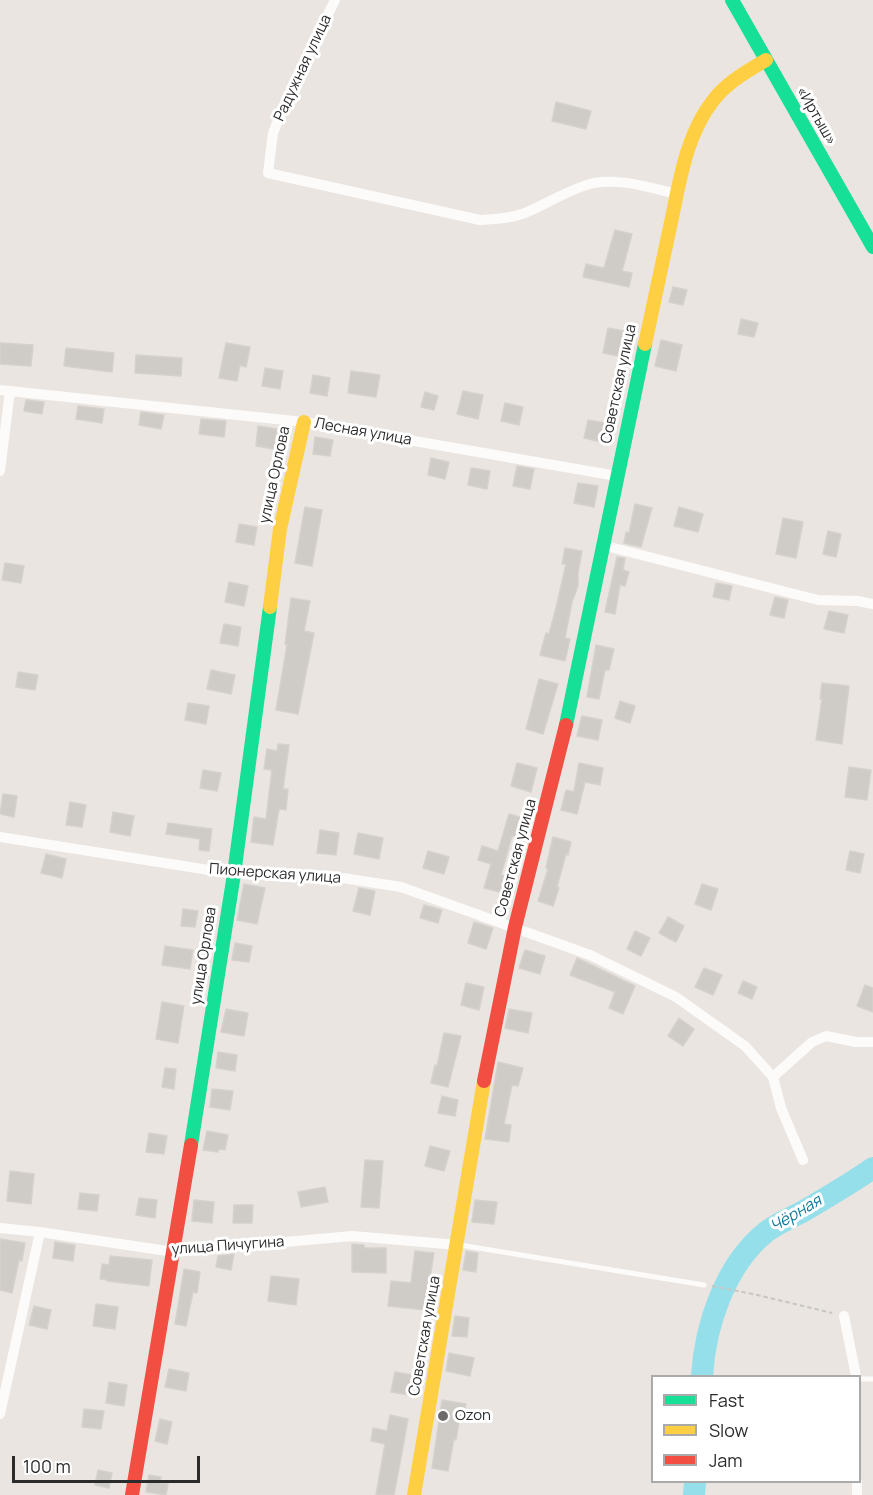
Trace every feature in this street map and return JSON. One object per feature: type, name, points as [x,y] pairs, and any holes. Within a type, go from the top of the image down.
[{"type":"main road","name":"«Иртыш»","points":[[732,0],[873,247]]},
{"type":"main road","name":"Советская улица","points":[[414,1495],[487,1063],[515,927],[562,744],[616,476],[687,153],[696,128],[708,106],[720,91],[766,60]]},
{"type":"main road","name":"улица Орлова","points":[[132,1495],[174,1252],[234,874],[280,529],[304,422]]},
{"type":"street","name":"Радужная улица","points":[[335,0],[288,96],[273,133],[268,173],[480,220],[502,219],[522,214],[594,183],[617,182],[677,194]]},
{"type":"street","name":"Лесная улица","points":[[5,391],[304,422],[616,476]]},
{"type":"street","points":[[0,471],[5,391]]},
{"type":"street","points":[[602,545],[818,600],[858,601],[873,604]]},
{"type":"street","name":"Пионерская улица","points":[[0,837],[234,874],[330,876],[400,887],[590,955],[676,997],[745,1046],[773,1077],[782,1108],[803,1160]]},
{"type":"street","points":[[773,1077],[812,1042],[825,1036],[856,1042],[873,1042]]},
{"type":"street","name":"улица Пичугина","points":[[0,1228],[174,1252],[352,1236],[458,1245]]},
{"type":"street","points":[[0,1414],[40,1232]]},
{"type":"street","points":[[844,1316],[856,1375]]},
{"type":"lane","points":[[458,1245],[704,1285]]},
{"type":"path","points":[[704,1285],[753,1294],[844,1316]]},
{"type":"building","points":[[556,102],[591,111],[586,129],[552,121]]},
{"type":"building","points":[[615,230],[632,234],[622,271],[632,273],[629,287],[583,277],[586,264],[604,268]]},
{"type":"building","points":[[673,287],[687,290],[683,305],[669,302]]},
{"type":"building","points":[[741,319],[758,323],[754,337],[738,334]]},
{"type":"building","points":[[608,328],[624,331],[618,356],[603,353]]},
{"type":"building","points":[[661,340],[682,345],[676,371],[655,366]]},
{"type":"building","points":[[0,343],[33,345],[31,366],[0,364]]},
{"type":"building","points":[[226,343],[250,347],[246,367],[240,365],[237,381],[219,378]]},
{"type":"building","points":[[66,348],[114,353],[112,372],[64,366]]},
{"type":"building","points":[[136,355],[182,358],[181,376],[135,373]]},
{"type":"building","points":[[265,368],[283,371],[280,389],[262,386]]},
{"type":"building","points":[[351,371],[380,375],[376,397],[348,393]]},
{"type":"building","points":[[313,375],[330,378],[327,396],[310,393]]},
{"type":"building","points":[[463,391],[483,395],[478,419],[457,414]]},
{"type":"building","points":[[425,392],[438,396],[434,410],[421,407]]},
{"type":"building","points":[[26,400],[44,402],[42,414],[24,411]]},
{"type":"building","points":[[505,403],[523,407],[519,425],[501,421]]},
{"type":"building","points":[[78,406],[104,409],[102,423],[76,419]]},
{"type":"building","points":[[141,412],[164,415],[161,429],[139,425]]},
{"type":"building","points":[[201,419],[226,421],[224,437],[199,434]]},
{"type":"building","points":[[588,420],[605,423],[601,442],[584,438]]},
{"type":"building","points":[[258,426],[277,429],[274,449],[256,446]]},
{"type":"building","points":[[315,437],[333,440],[330,456],[313,454]]},
{"type":"building","points":[[431,458],[449,462],[445,479],[428,475]]},
{"type":"building","points":[[517,466],[534,469],[530,489],[513,486]]},
{"type":"building","points":[[471,468],[490,471],[487,489],[468,485]]},
{"type":"building","points":[[578,483],[598,486],[594,507],[574,503]]},
{"type":"building","points":[[635,504],[652,508],[641,547],[624,543],[626,532],[629,533]]},
{"type":"building","points":[[305,507],[322,510],[312,566],[295,563]]},
{"type":"building","points":[[679,507],[703,514],[698,532],[674,526]]},
{"type":"building","points":[[783,518],[803,522],[796,558],[776,554]]},
{"type":"building","points":[[239,524],[257,527],[254,545],[236,542]]},
{"type":"building","points":[[828,531],[841,534],[836,557],[823,554]]},
{"type":"building","points":[[565,548],[582,551],[578,586],[572,602],[565,638],[570,639],[565,661],[540,655],[556,608],[566,564],[562,564]]},
{"type":"building","points":[[617,557],[625,558],[623,570],[629,572],[625,586],[620,585],[615,614],[605,612]]},
{"type":"building","points":[[5,563],[24,566],[21,583],[2,580]]},
{"type":"building","points":[[229,582],[248,586],[244,606],[225,602]]},
{"type":"building","points":[[716,583],[732,586],[729,600],[713,597]]},
{"type":"building","points":[[775,597],[788,600],[784,618],[770,615]]},
{"type":"building","points":[[291,598],[310,601],[304,631],[314,633],[298,714],[276,710],[287,645],[285,644]]},
{"type":"building","points":[[829,611],[848,615],[844,633],[824,629]]},
{"type":"building","points":[[224,624],[241,627],[238,646],[220,643]]},
{"type":"building","points":[[596,645],[614,649],[609,670],[605,670],[599,699],[587,697]]},
{"type":"building","points":[[211,670],[235,675],[231,694],[207,689]]},
{"type":"building","points":[[18,672],[38,675],[35,690],[16,687]]},
{"type":"building","points":[[539,679],[558,684],[543,734],[526,729]]},
{"type":"building","points":[[822,683],[849,686],[842,744],[816,740]]},
{"type":"building","points":[[620,701],[635,706],[630,723],[615,718]]},
{"type":"building","points":[[188,703],[209,706],[206,724],[185,720]]},
{"type":"building","points":[[582,716],[602,720],[598,740],[577,736]]},
{"type":"building","points":[[278,744],[289,745],[283,789],[288,789],[286,810],[279,809],[273,845],[251,842],[254,817],[266,819],[272,770],[264,769],[267,749],[277,751]]},
{"type":"building","points":[[517,763],[537,768],[531,792],[511,786]]},
{"type":"building","points":[[579,763],[603,768],[600,785],[585,782],[577,814],[561,810],[566,790],[574,792]]},
{"type":"building","points":[[849,767],[871,770],[867,800],[845,797]]},
{"type":"building","points":[[203,770],[221,773],[217,791],[200,788]]},
{"type":"building","points":[[3,794],[17,796],[14,817],[0,814]]},
{"type":"building","points":[[70,802],[86,805],[82,827],[66,825]]},
{"type":"building","points":[[113,812],[134,816],[130,836],[110,832]]},
{"type":"building","points":[[509,814],[523,818],[517,838],[512,836],[501,875],[508,877],[504,893],[484,888],[491,864],[478,860],[482,846],[498,851]]},
{"type":"building","points":[[168,823],[212,829],[209,851],[199,850],[200,839],[166,834]]},
{"type":"building","points":[[320,830],[339,833],[336,855],[317,853]]},
{"type":"building","points":[[358,833],[383,838],[379,859],[354,854]]},
{"type":"building","points":[[553,837],[571,842],[553,906],[538,901],[548,869],[546,868]]},
{"type":"building","points":[[428,851],[449,857],[444,874],[423,868]]},
{"type":"building","points":[[850,851],[864,854],[860,873],[846,870]]},
{"type":"building","points":[[46,854],[66,859],[62,878],[41,873]]},
{"type":"building","points":[[244,884],[265,888],[257,924],[237,920]]},
{"type":"building","points":[[702,884],[718,889],[711,910],[695,904]]},
{"type":"building","points":[[359,888],[375,891],[370,915],[353,911]]},
{"type":"building","points":[[424,905],[442,910],[438,923],[420,918]]},
{"type":"building","points":[[183,909],[198,911],[195,927],[181,926]]},
{"type":"building","points":[[668,917],[684,926],[676,942],[659,933]]},
{"type":"building","points":[[474,922],[493,928],[486,949],[468,943]]},
{"type":"building","points":[[635,931],[650,938],[641,956],[627,949]]},
{"type":"building","points":[[235,943],[252,946],[249,962],[232,960]]},
{"type":"building","points":[[165,946],[193,950],[190,969],[162,965]]},
{"type":"building","points":[[525,950],[545,956],[540,974],[519,968]]},
{"type":"building","points":[[577,958],[635,986],[623,1014],[609,1008],[615,992],[570,975]]},
{"type":"building","points":[[704,968],[722,975],[713,995],[695,987]]},
{"type":"building","points":[[743,981],[757,987],[752,999],[738,993]]},
{"type":"building","points":[[466,983],[484,987],[479,1010],[461,1005]]},
{"type":"building","points":[[865,985],[873,988],[873,1012],[857,1006]]},
{"type":"building","points":[[162,1002],[184,1006],[178,1043],[156,1039]]},
{"type":"building","points":[[226,1009],[248,1013],[244,1036],[221,1032]]},
{"type":"building","points":[[509,1009],[532,1013],[528,1033],[505,1028]]},
{"type":"building","points":[[679,1018],[694,1029],[683,1046],[668,1036]]},
{"type":"building","points":[[444,1033],[461,1036],[448,1087],[431,1083]]},
{"type":"building","points":[[218,1052],[237,1055],[235,1071],[216,1068]]},
{"type":"building","points":[[498,1062],[523,1068],[518,1086],[512,1085],[504,1124],[511,1125],[509,1142],[485,1139]]},
{"type":"building","points":[[165,1068],[176,1069],[174,1089],[162,1087]]},
{"type":"building","points":[[212,1089],[233,1091],[230,1110],[210,1107]]},
{"type":"building","points":[[442,1096],[458,1100],[455,1116],[438,1113]]},
{"type":"building","points":[[207,1131],[228,1135],[225,1150],[219,1149],[218,1152],[203,1150]]},
{"type":"building","points":[[149,1133],[167,1136],[164,1154],[146,1152]]},
{"type":"building","points":[[430,1146],[450,1151],[444,1171],[425,1166]]},
{"type":"building","points":[[365,1160],[383,1161],[379,1208],[361,1207]]},
{"type":"building","points":[[10,1171],[34,1174],[31,1204],[7,1201]]},
{"type":"building","points":[[325,1187],[328,1202],[301,1207],[298,1192]]},
{"type":"building","points":[[80,1193],[99,1195],[97,1211],[78,1209]]},
{"type":"building","points":[[139,1198],[157,1200],[155,1218],[136,1215]]},
{"type":"building","points":[[194,1200],[214,1202],[212,1223],[192,1221]]},
{"type":"building","points":[[475,1200],[497,1202],[494,1224],[472,1222]]},
{"type":"building","points":[[234,1205],[253,1205],[252,1223],[233,1223]]},
{"type":"building","points":[[0,1239],[25,1243],[12,1293],[0,1290]]},
{"type":"building","points":[[55,1242],[75,1245],[73,1261],[53,1258]]},
{"type":"building","points":[[352,1244],[364,1245],[364,1248],[386,1248],[386,1273],[352,1272]]},
{"type":"building","points":[[415,1251],[434,1253],[425,1310],[388,1306],[391,1281],[411,1283]]},
{"type":"building","points":[[466,1251],[478,1253],[476,1272],[463,1270]]},
{"type":"building","points":[[234,1254],[231,1270],[216,1267],[218,1256]]},
{"type":"building","points":[[110,1256],[152,1260],[149,1286],[100,1279],[102,1264],[109,1265]]},
{"type":"building","points":[[184,1269],[200,1272],[197,1293],[193,1292],[186,1326],[175,1324]]},
{"type":"building","points":[[271,1276],[299,1279],[296,1305],[268,1301]]},
{"type":"building","points":[[96,1304],[118,1307],[115,1329],[93,1326]]},
{"type":"building","points":[[34,1306],[51,1310],[47,1329],[29,1325]]},
{"type":"building","points":[[455,1316],[469,1318],[467,1337],[452,1336]]},
{"type":"building","points":[[449,1353],[474,1358],[470,1376],[446,1371]]},
{"type":"building","points":[[169,1369],[189,1373],[186,1391],[165,1387]]},
{"type":"building","points":[[395,1372],[413,1375],[409,1395],[391,1392]]},
{"type":"building","points":[[109,1382],[127,1385],[124,1406],[106,1403]]},
{"type":"building","points":[[442,1400],[466,1404],[463,1422],[459,1422],[456,1440],[454,1439],[448,1471],[432,1468]]},
{"type":"building","points":[[84,1409],[104,1411],[101,1429],[82,1427]]},
{"type":"building","points":[[390,1415],[408,1419],[394,1495],[376,1495],[385,1444],[371,1441],[373,1428],[387,1431]]},
{"type":"building","points":[[160,1419],[172,1422],[167,1444],[155,1441]]},
{"type":"building","points":[[98,1470],[112,1473],[109,1488],[95,1485]]},
{"type":"building","points":[[149,1475],[161,1477],[160,1483],[168,1484],[166,1495],[146,1492]]},
{"type":"waterway","name":"Чёрная","points":[[702,1375],[713,1317],[739,1261],[774,1226],[802,1212],[873,1168]]},
{"type":"waterway","name":"Чёрная","points":[[694,1495],[695,1483]]},
{"type":"traffic: fast","points":[[732,0],[873,247]]},
{"type":"traffic: fast","points":[[566,725],[645,344]]},
{"type":"traffic: fast","points":[[191,1145],[234,874],[270,607]]},
{"type":"traffic: slow","points":[[645,344],[680,179],[695,131],[712,102],[724,89],[766,60]]},
{"type":"traffic: slow","points":[[270,607],[280,529],[304,422]]},
{"type":"traffic: slow","points":[[414,1495],[484,1081]]},
{"type":"traffic: jam","points":[[484,1081],[515,927],[566,725]]},
{"type":"traffic: jam","points":[[132,1495],[191,1145]]},
{"type":"place","name":"Ozon","points":[[443,1416]]}]
